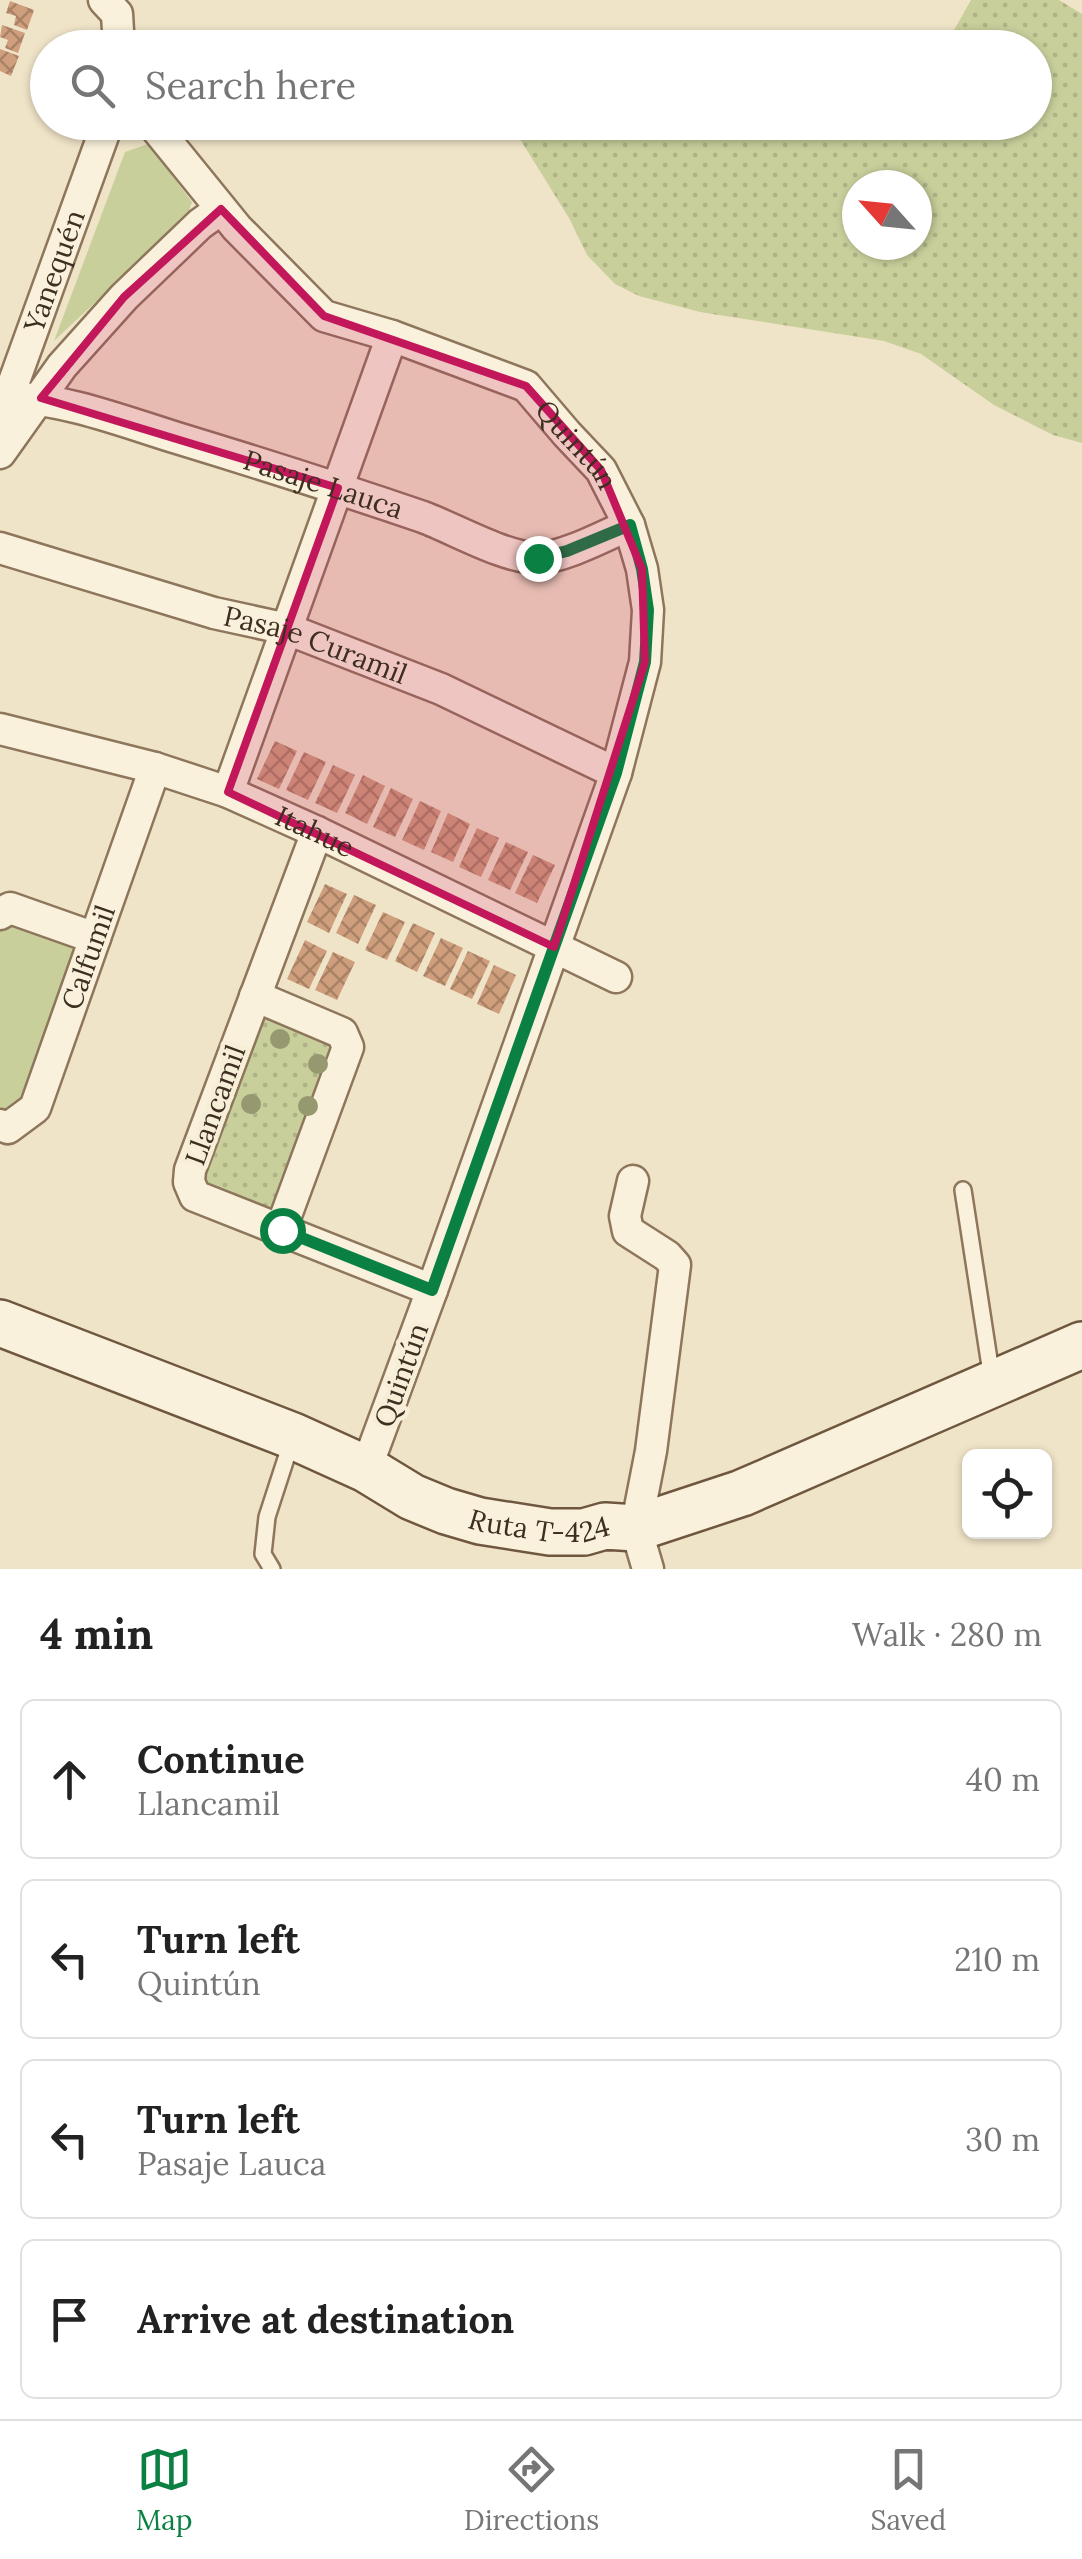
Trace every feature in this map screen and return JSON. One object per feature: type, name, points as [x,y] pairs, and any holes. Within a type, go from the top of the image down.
[{"type":"street","points":[[104,0],[117,14],[118,30]]},
{"type":"street","name":"Yanequén","points":[[4,408],[101,140]]},
{"type":"street","name":"Quintún","points":[[165,140],[236,228],[324,316],[392,336],[526,386],[601,470],[630,525],[642,569],[648,610],[645,662],[616,773],[366,1469]]},
{"type":"street","points":[[0,453],[62,366],[124,297],[200,224],[221,209]]},
{"type":"street","points":[[228,792],[392,336]]},
{"type":"street","name":"Pasaje Lauca","points":[[4,408],[40,398],[338,488],[452,528],[501,550],[538,558],[567,551],[630,525]]},
{"type":"street","name":"Pasaje Curamil","points":[[0,548],[214,613],[288,629],[441,689],[616,773]]},
{"type":"street","name":"Itahue","points":[[0,728],[155,768],[228,792],[616,978]]},
{"type":"street","name":"Calfumil","points":[[0,1125],[8,1128],[35,1108],[155,768]]},
{"type":"street","name":"Llancamil","points":[[317,832],[190,1170],[189,1182],[194,1196],[432,1290]]},
{"type":"street","points":[[0,914],[10,908],[95,938]]},
{"type":"street","points":[[255,996],[342,1033],[348,1047],[282,1230]]},
{"type":"street","points":[[633,1181],[624,1216],[628,1231],[675,1265],[650,1451],[642,1549]]},
{"type":"street","name":"Ruta T-424","points":[[0,1323],[293,1436],[446,1511],[480,1521],[550,1532],[584,1532],[605,1526],[642,1549],[742,1493],[1082,1345]]},
{"type":"lane","points":[[963,1190],[993,1384]]},
{"type":"lane","points":[[272,1569],[263,1554],[266,1516],[293,1436]]},
{"type":"highlighted area","points":[[221,209],[324,316],[526,386],[601,470],[642,569],[645,662],[554,947],[228,792],[338,488],[41,398],[124,297]]},
{"type":"green space","points":[[971,0],[1059,0],[1082,14],[1082,443],[1053,435],[994,405],[921,354],[884,341],[700,312],[639,296],[615,284],[587,255],[521,140],[1052,140],[1052,30],[954,30]]},
{"type":"green space","points":[[148,144],[192,202],[187,216],[54,341],[125,152]]},
{"type":"green space","points":[[13,917],[80,944],[19,1105],[0,1116],[0,924]]},
{"type":"green space","points":[[261,1013],[337,1041],[273,1219],[206,1193],[200,1178]]},
{"type":"building","points":[[10,1],[34,10],[27,30],[14,25],[16,16],[6,13]]},
{"type":"building","points":[[2,25],[25,33],[18,53],[5,48],[8,40],[0,37]]},
{"type":"building","points":[[0,49],[19,56],[11,76],[0,71]]},
{"type":"building","points":[[275,741],[297,751],[279,789],[257,779]]},
{"type":"building","points":[[304,752],[326,762],[308,800],[286,790]]},
{"type":"building","points":[[333,765],[355,775],[337,813],[315,803]]},
{"type":"building","points":[[363,775],[385,786],[367,824],[345,813]]},
{"type":"building","points":[[391,788],[413,799],[395,837],[373,827]]},
{"type":"building","points":[[420,801],[441,811],[424,850],[402,840]]},
{"type":"building","points":[[448,813],[470,824],[453,862],[431,852]]},
{"type":"building","points":[[477,828],[499,838],[481,877],[459,867]]},
{"type":"building","points":[[506,842],[528,852],[510,890],[488,880]]},
{"type":"building","points":[[533,855],[555,865],[537,903],[515,893]]},
{"type":"building","points":[[325,884],[347,894],[329,933],[307,922]]},
{"type":"building","points":[[354,895],[376,905],[358,944],[336,933]]},
{"type":"building","points":[[383,912],[405,922],[387,960],[365,950]]},
{"type":"building","points":[[413,923],[435,933],[417,972],[395,961]]},
{"type":"building","points":[[441,938],[463,948],[445,986],[423,976]]},
{"type":"building","points":[[305,940],[327,951],[309,989],[287,979]]},
{"type":"building","points":[[468,951],[490,961],[472,999],[450,989]]},
{"type":"building","points":[[333,952],[355,962],[337,1000],[315,990]]},
{"type":"building","points":[[494,965],[516,975],[499,1014],[477,1004]]},
{"type":"route","points":[[282,1230],[432,1290],[616,773],[645,662],[648,610],[630,525],[567,551],[538,558]]}]
